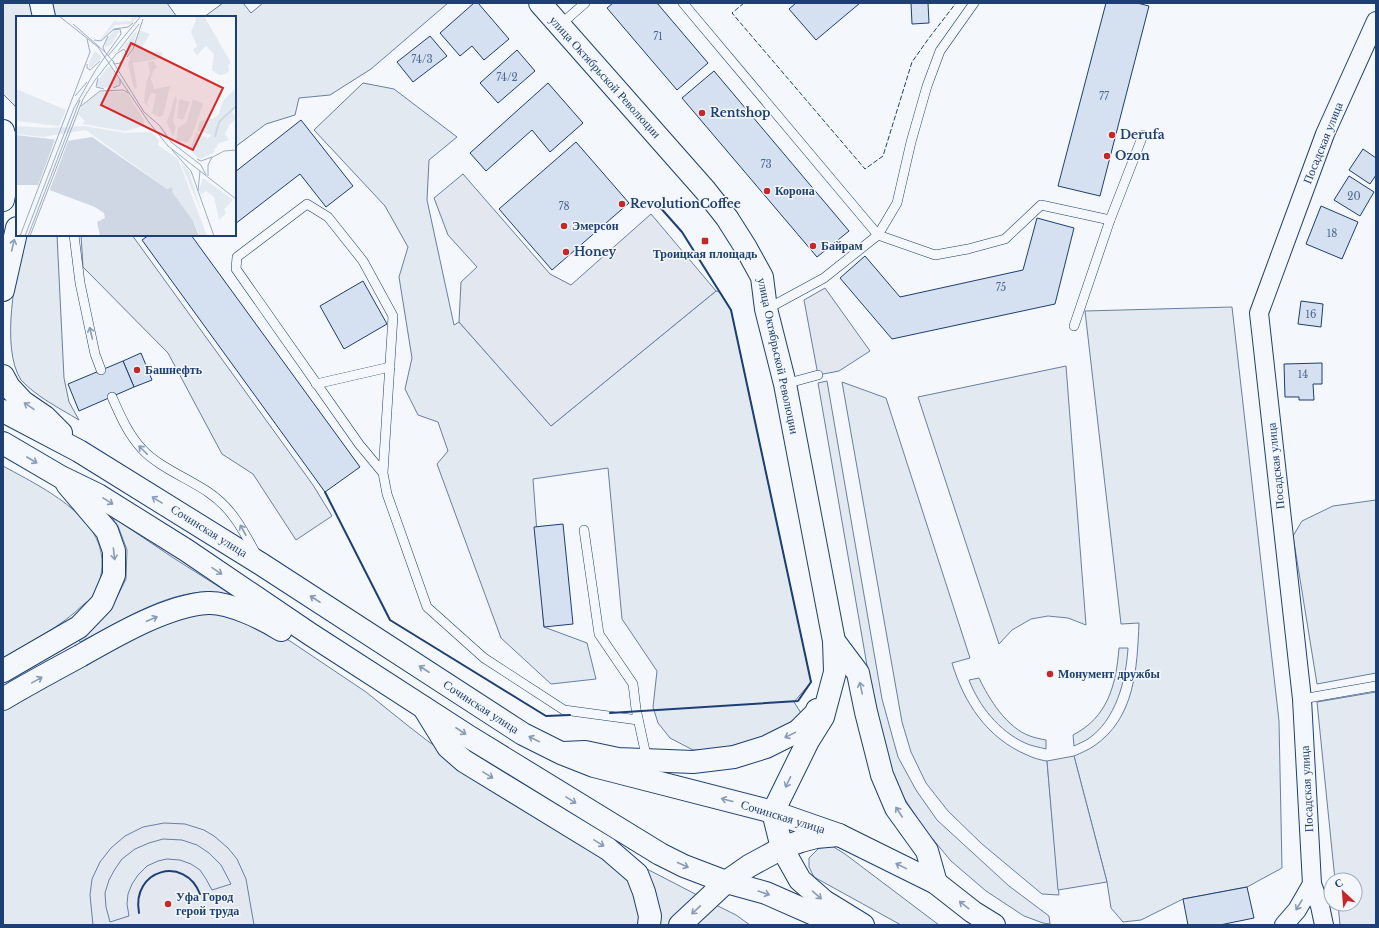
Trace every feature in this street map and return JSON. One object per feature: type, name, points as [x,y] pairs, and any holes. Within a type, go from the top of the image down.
[{"type":"main road","points":[[41,3],[44,16]]},
{"type":"main road","name":"улица Октябрьской Революции","points":[[540,3],[705,190],[727,218],[746,248],[762,278],[766,309],[785,384],[834,641]]},
{"type":"main road","points":[[3,131],[9,150],[9,170],[3,200]]},
{"type":"main road","points":[[3,290],[16,232]]},
{"type":"main road","points":[[3,376],[9,387],[23,402],[45,416],[79,451]]},
{"type":"main road","name":"Сочинская улица","points":[[3,411],[79,451],[261,564],[523,734],[561,753],[594,766],[773,812],[839,835],[936,883],[973,912],[994,925]]},
{"type":"main road","points":[[3,443],[61,477],[98,495],[165,537],[424,708],[660,854],[684,866],[726,882],[766,894],[816,915],[835,925]]},
{"type":"main road","points":[[3,671],[79,627],[102,603],[114,575],[114,551],[107,532],[61,477]]},
{"type":"main road","points":[[3,699],[138,625],[174,610],[209,603],[231,607],[264,619],[332,661],[368,671]]},
{"type":"main road","points":[[561,753],[585,752],[618,759],[693,762],[734,756],[766,747],[798,731],[816,713],[830,668],[834,641]]},
{"type":"main road","points":[[749,866],[773,834],[773,812],[808,741],[822,717],[835,672],[834,641]]},
{"type":"main road","points":[[834,641],[858,674],[882,775],[896,808],[927,851],[936,883]]},
{"type":"main road","points":[[424,708],[448,747],[464,761],[608,849],[637,874],[644,892],[650,916],[649,925]]},
{"type":"main road","points":[[773,812],[782,848],[800,880],[824,901],[863,925]]},
{"type":"main road","points":[[680,925],[726,882],[749,866],[782,848],[801,841],[816,837],[839,835]]},
{"type":"main road","points":[[800,880],[798,857],[804,845],[816,837]]},
{"type":"street","name":"Посадская улица","points":[[1324,925],[1320,906],[1312,884],[1302,699],[1259,313],[1325,134],[1376,21]]},
{"type":"street","points":[[1284,925],[1297,910],[1312,884]]},
{"type":"lane","points":[[560,25],[585,3]]},
{"type":"lane","points":[[683,3],[878,235],[935,256],[1005,239],[1041,205],[1110,220]]},
{"type":"lane","points":[[766,309],[824,278],[878,235],[897,203],[911,142],[925,93],[940,51],[974,3]]},
{"type":"lane","points":[[1074,326],[1110,220],[1143,135]]},
{"type":"lane","points":[[383,473],[358,444],[236,268],[237,257],[307,204],[328,217],[363,261],[393,316],[383,473],[387,494],[426,607],[484,658],[564,710],[638,720]]},
{"type":"lane","points":[[74,236],[80,283],[95,354],[101,370]]},
{"type":"lane","points":[[316,384],[390,367]]},
{"type":"lane","points":[[785,384],[818,375]]},
{"type":"lane","points":[[112,397],[125,424],[143,450],[156,460],[210,493],[223,504],[237,519],[261,564]]},
{"type":"lane","points":[[584,530],[599,634],[633,684],[638,720],[647,761]]},
{"type":"lane","points":[[1302,699],[1376,686]]},
{"type":"shaded area","points":[[3,3],[30,3],[33,16],[16,16],[16,108],[3,94]]},
{"type":"shaded area","points":[[45,3],[167,3],[176,16],[48,16]]},
{"type":"shaded area","points":[[223,3],[243,3],[251,13],[263,3],[448,3],[371,69],[330,95],[299,98],[295,115],[266,124],[236,146],[236,16],[205,16]]},
{"type":"shaded area","points":[[363,83],[394,89],[457,137],[429,160],[427,200],[454,325],[459,322],[551,426],[716,291],[720,292],[731,310],[811,682],[794,702],[801,713],[778,733],[717,750],[693,750],[670,738],[658,723],[653,707],[657,671],[622,619],[608,468],[533,479],[544,627],[587,643],[596,679],[551,684],[501,638],[437,464],[448,451],[438,422],[418,415],[405,389],[412,358],[399,277],[408,247],[385,206],[314,130]]},
{"type":"shaded area","points":[[463,174],[550,274],[571,285],[651,214],[716,291],[551,426],[459,322],[461,282],[477,267],[448,235],[434,198]]},
{"type":"shaded area","points":[[24,236],[57,236],[64,378],[69,402],[79,420],[34,392],[21,380],[15,366],[11,349],[11,330],[17,269]]},
{"type":"shaded area","points":[[81,236],[133,236],[313,485],[332,516],[296,540],[253,474],[222,454],[168,353],[83,267]]},
{"type":"shaded area","points":[[825,288],[870,351],[839,371],[818,375],[804,300]]},
{"type":"shaded area","points":[[1232,307],[1279,721],[1282,868],[1247,887],[1183,899],[1141,920],[1123,922],[1111,908],[1107,882],[1074,756],[1094,746],[1108,735],[1126,707],[1135,675],[1139,623],[1121,624],[1085,311]]},
{"type":"shaded area","points":[[1066,366],[1086,625],[1068,618],[1048,616],[1031,619],[1012,630],[999,644],[918,397]]},
{"type":"shaded area","points":[[827,381],[882,699],[898,757],[916,790],[937,820],[1009,886],[1049,916],[1050,924],[1024,916],[986,891],[951,861],[926,831],[904,798],[888,762],[873,700],[818,383]]},
{"type":"shaded area","points":[[842,382],[886,398],[970,658],[952,663],[963,692],[970,705],[979,718],[1000,739],[1029,756],[1047,761],[1059,895],[1042,894],[982,844],[948,811],[926,783],[911,752],[902,722]]},
{"type":"shaded area","points":[[3,466],[50,493],[81,517],[92,531],[100,547],[102,564],[101,576],[98,585],[90,599],[55,627],[3,658]]},
{"type":"shaded area","points":[[1376,500],[1376,673],[1317,684],[1293,536],[1302,521],[1333,506]]},
{"type":"shaded area","points":[[111,516],[235,597],[208,592],[191,593],[174,597],[142,610],[80,642],[78,639],[85,635],[111,609],[126,579],[127,550],[118,526]]},
{"type":"shaded area","points":[[209,612],[261,625],[290,641],[366,692],[429,742],[512,796],[624,874],[635,898],[639,911],[640,925],[3,925],[3,710],[142,634],[177,620]]},
{"type":"shaded area","points":[[1119,648],[1128,648],[1125,673],[1118,698],[1106,721],[1098,731],[1088,739],[1074,746],[1073,735],[1085,728],[1095,719],[1108,699],[1118,662]]},
{"type":"shaded area","points":[[979,678],[993,703],[1006,720],[1014,727],[1032,737],[1046,740],[1046,749],[1027,744],[998,725],[978,699],[969,680]]},
{"type":"shaded area","points":[[1376,692],[1376,925],[1340,925],[1339,912],[1363,912],[1363,872],[1334,872],[1317,702]]},
{"type":"shaded area","points":[[1074,756],[1107,882],[1058,890],[1047,761]]},
{"type":"shaded area","points":[[164,823],[185,824],[204,830],[228,848],[237,859],[246,879],[254,925],[93,925],[90,895],[92,879],[100,862],[111,848],[125,836],[143,827]],"holes":[[[163,839],[182,840],[197,845],[209,853],[221,865],[231,884],[212,890],[200,870],[191,864],[180,860],[167,859],[158,861],[147,866],[132,884],[128,894],[127,904],[129,916],[110,922],[106,907],[105,893],[109,880],[122,859],[135,849],[149,843]]]},
{"type":"shaded area","points":[[832,846],[845,854],[939,925],[901,925],[814,877],[809,867],[809,858],[819,848]]},
{"type":"shaded area","points":[[645,868],[699,896],[670,925],[658,925]]},
{"type":"shaded area","points":[[716,905],[736,915],[750,925],[694,925]]},
{"type":"building","points":[[474,3],[478,3],[509,39],[484,60],[472,46],[460,56],[440,33]]},
{"type":"building","points":[[613,3],[657,3],[708,63],[677,90],[607,8]]},
{"type":"building","points":[[796,3],[860,3],[816,40],[789,9]]},
{"type":"building","points":[[911,3],[928,3],[929,23],[912,24]]},
{"type":"building","points":[[1106,3],[1137,3],[1149,6],[1100,196],[1058,186]]},
{"type":"building","points":[[430,36],[447,56],[413,82],[397,62]]},
{"type":"building","points":[[517,50],[535,71],[498,103],[480,83]]},
{"type":"building","points":[[714,71],[849,231],[817,257],[682,98]]},
{"type":"building","points":[[548,83],[583,123],[550,152],[532,130],[486,171],[470,153]]},
{"type":"building","points":[[301,120],[353,186],[326,207],[300,174],[236,223],[236,171]]},
{"type":"building","points":[[576,142],[629,203],[552,270],[499,209]]},
{"type":"building","points":[[1363,149],[1376,158],[1376,175],[1370,184],[1349,170]]},
{"type":"building","points":[[1349,176],[1374,192],[1360,216],[1334,200]]},
{"type":"building","points":[[1321,206],[1358,222],[1342,259],[1306,244]]},
{"type":"building","points":[[1037,218],[1074,228],[1055,304],[892,339],[840,278],[865,256],[900,297],[1023,270]]},
{"type":"building","points":[[148,236],[192,236],[360,467],[325,492],[142,240]]},
{"type":"building","points":[[363,281],[387,324],[344,349],[320,306]]},
{"type":"building","points":[[1301,301],[1323,304],[1321,327],[1298,324]]},
{"type":"building","points":[[141,353],[152,380],[134,387],[123,361]]},
{"type":"building","points":[[123,361],[134,387],[79,411],[68,384]]},
{"type":"building","points":[[1322,363],[1322,384],[1313,384],[1314,400],[1299,400],[1299,397],[1285,397],[1284,364]]},
{"type":"building","points":[[563,524],[573,624],[544,627],[534,527]]},
{"type":"building","points":[[1247,887],[1254,918],[1220,925],[1188,925],[1183,899]]},
{"type":"fence","points":[[744,3],[732,13],[865,169],[883,156],[912,62],[956,3]]},
{"type":"wall","points":[[610,713],[798,701],[811,682],[731,310],[682,232],[658,205]]},
{"type":"wall","points":[[325,492],[390,620],[546,716],[570,715]]},
{"type":"wall","points":[[139,913],[139,898],[143,886],[151,877],[161,872],[172,871],[183,874],[193,882],[200,894]]},
{"type":"place","name":"Rentshop","points":[[702,113]]},
{"type":"place","name":"Derufa","points":[[1112,135]]},
{"type":"place","name":"Ozon","points":[[1107,156]]},
{"type":"place","name":"Корона","points":[[767,191]]},
{"type":"place","name":"RevolutionCoffee","points":[[622,204]]},
{"type":"place","name":"Эмерсон","points":[[564,226]]},
{"type":"place","name":"Троицкая площадь","points":[[705,241]]},
{"type":"place","name":"Байрам","points":[[813,246]]},
{"type":"place","name":"Honey","points":[[566,252]]},
{"type":"place","name":"Башнефть","points":[[137,370]]},
{"type":"place","name":"Монумент дружбы","points":[[1050,674]]},
{"type":"place","name":"Уфа Город герой труда","points":[[168,904]]}]
